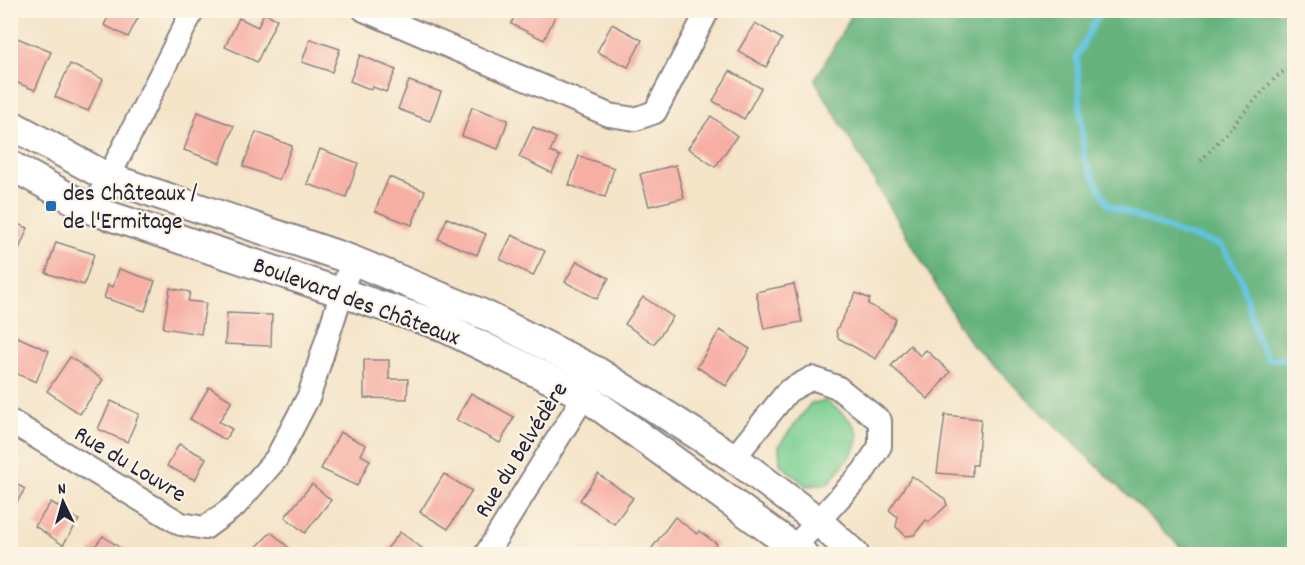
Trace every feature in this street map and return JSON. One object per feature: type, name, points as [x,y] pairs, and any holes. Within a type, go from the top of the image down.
[{"type":"street","points":[[92,210],[193,10]]},
{"type":"street","points":[[364,10],[609,115],[635,119],[655,112],[708,10]]},
{"type":"street","name":"Boulevard des Châteaux","points":[[10,124],[107,177],[352,260],[485,315],[592,384],[734,458],[818,521],[854,555]]},
{"type":"street","name":"Boulevard des Châteaux","points":[[10,165],[92,210],[439,325],[592,384],[795,552]]},
{"type":"street","name":"Rue du Louvre","points":[[10,421],[181,524],[205,528],[235,506],[276,459],[309,396],[352,260]]},
{"type":"street","points":[[734,458],[788,391],[812,378],[837,387],[880,421],[880,446],[862,472],[818,521],[795,552]]},
{"type":"street","name":"Rue du Belvédère","points":[[486,555],[592,384]]},
{"type":"path","points":[[1201,161],[1274,79],[1294,63]]},
{"type":"green space","points":[[854,11],[1294,11],[1294,554],[1188,554],[970,343],[815,80]]},
{"type":"green space","points":[[826,401],[852,423],[858,440],[849,458],[828,484],[806,486],[780,464],[779,445],[811,403]]},
{"type":"building","points":[[112,10],[142,10],[128,37],[104,25]]},
{"type":"building","points":[[518,10],[558,10],[544,40],[511,24]]},
{"type":"building","points":[[264,13],[277,19],[257,62],[225,47],[239,18],[258,27]]},
{"type":"building","points":[[755,23],[782,39],[766,67],[738,51]]},
{"type":"building","points":[[612,24],[642,40],[628,67],[597,52]]},
{"type":"building","points":[[10,35],[51,52],[35,90],[10,80],[15,66],[10,64]]},
{"type":"building","points":[[310,39],[340,49],[332,72],[302,62]]},
{"type":"building","points":[[360,55],[396,70],[386,92],[373,87],[372,90],[350,81]]},
{"type":"building","points":[[70,64],[103,79],[88,111],[55,97]]},
{"type":"building","points":[[730,71],[761,88],[744,119],[713,101]]},
{"type":"building","points":[[409,81],[441,92],[430,121],[398,109]]},
{"type":"building","points":[[472,107],[508,120],[498,149],[462,136]]},
{"type":"building","points":[[198,112],[234,126],[220,163],[184,150]]},
{"type":"building","points":[[711,116],[737,136],[715,167],[688,148]]},
{"type":"building","points":[[533,127],[556,138],[550,152],[560,156],[552,173],[519,157]]},
{"type":"building","points":[[256,132],[292,146],[279,180],[243,166]]},
{"type":"building","points":[[320,149],[358,163],[346,197],[307,184]]},
{"type":"building","points":[[579,156],[614,168],[605,197],[569,185]]},
{"type":"building","points":[[676,165],[684,198],[649,206],[640,174]]},
{"type":"building","points":[[389,177],[425,191],[412,225],[375,211]]},
{"type":"building","points":[[447,218],[486,234],[477,255],[438,239]]},
{"type":"building","points":[[10,221],[28,228],[16,256],[10,254]]},
{"type":"building","points":[[512,235],[545,251],[533,276],[500,259]]},
{"type":"building","points":[[56,242],[94,254],[84,285],[46,273]]},
{"type":"building","points":[[577,261],[609,278],[597,299],[565,282]]},
{"type":"building","points":[[119,269],[155,281],[145,311],[104,298],[108,285],[113,287]]},
{"type":"building","points":[[794,284],[802,322],[764,329],[756,292]]},
{"type":"building","points":[[170,288],[190,292],[188,301],[206,303],[201,334],[163,328]]},
{"type":"building","points":[[856,293],[870,299],[868,304],[896,319],[876,359],[838,338],[836,331]]},
{"type":"building","points":[[643,297],[673,317],[654,344],[625,324]]},
{"type":"building","points":[[227,313],[272,315],[271,346],[225,344]]},
{"type":"building","points":[[720,330],[750,349],[726,386],[697,367]]},
{"type":"building","points":[[13,335],[49,351],[36,382],[10,371]]},
{"type":"building","points":[[910,345],[920,356],[926,350],[950,372],[928,399],[891,366]]},
{"type":"building","points":[[70,357],[103,380],[80,414],[47,391]]},
{"type":"building","points":[[364,360],[389,360],[389,379],[408,379],[407,399],[364,398]]},
{"type":"building","points":[[209,387],[232,401],[219,422],[232,429],[225,440],[190,419]]},
{"type":"building","points":[[471,393],[514,417],[500,443],[456,420]]},
{"type":"building","points":[[111,401],[139,414],[127,442],[98,429]]},
{"type":"building","points":[[945,415],[981,419],[977,465],[972,465],[972,476],[937,473]]},
{"type":"building","points":[[340,432],[366,445],[361,455],[370,460],[357,486],[321,469]]},
{"type":"building","points":[[179,444],[206,458],[195,480],[167,466]]},
{"type":"building","points":[[444,474],[472,491],[448,529],[420,512]]},
{"type":"building","points":[[598,474],[633,498],[614,524],[580,500]]},
{"type":"building","points":[[912,476],[945,499],[947,505],[929,522],[926,520],[914,535],[906,536],[896,527],[898,517],[889,510]]},
{"type":"building","points":[[10,480],[25,489],[10,513]]},
{"type":"building","points":[[312,484],[331,500],[305,533],[285,517]]},
{"type":"building","points":[[51,502],[79,520],[63,545],[35,526]]},
{"type":"building","points":[[675,517],[697,534],[699,531],[717,544],[709,554],[661,554],[652,548]]},
{"type":"building","points":[[271,532],[296,554],[250,554]]},
{"type":"building","points":[[400,532],[426,551],[423,554],[383,554]]},
{"type":"building","points":[[103,536],[129,554],[89,554]]},
{"type":"waterway","points":[[1101,10],[1077,56],[1084,158],[1108,205],[1179,233],[1221,245],[1240,276],[1258,340],[1268,359],[1294,359]]},
{"type":"place","name":"des Châteaux / de l'Ermitage","points":[[51,206]]}]
